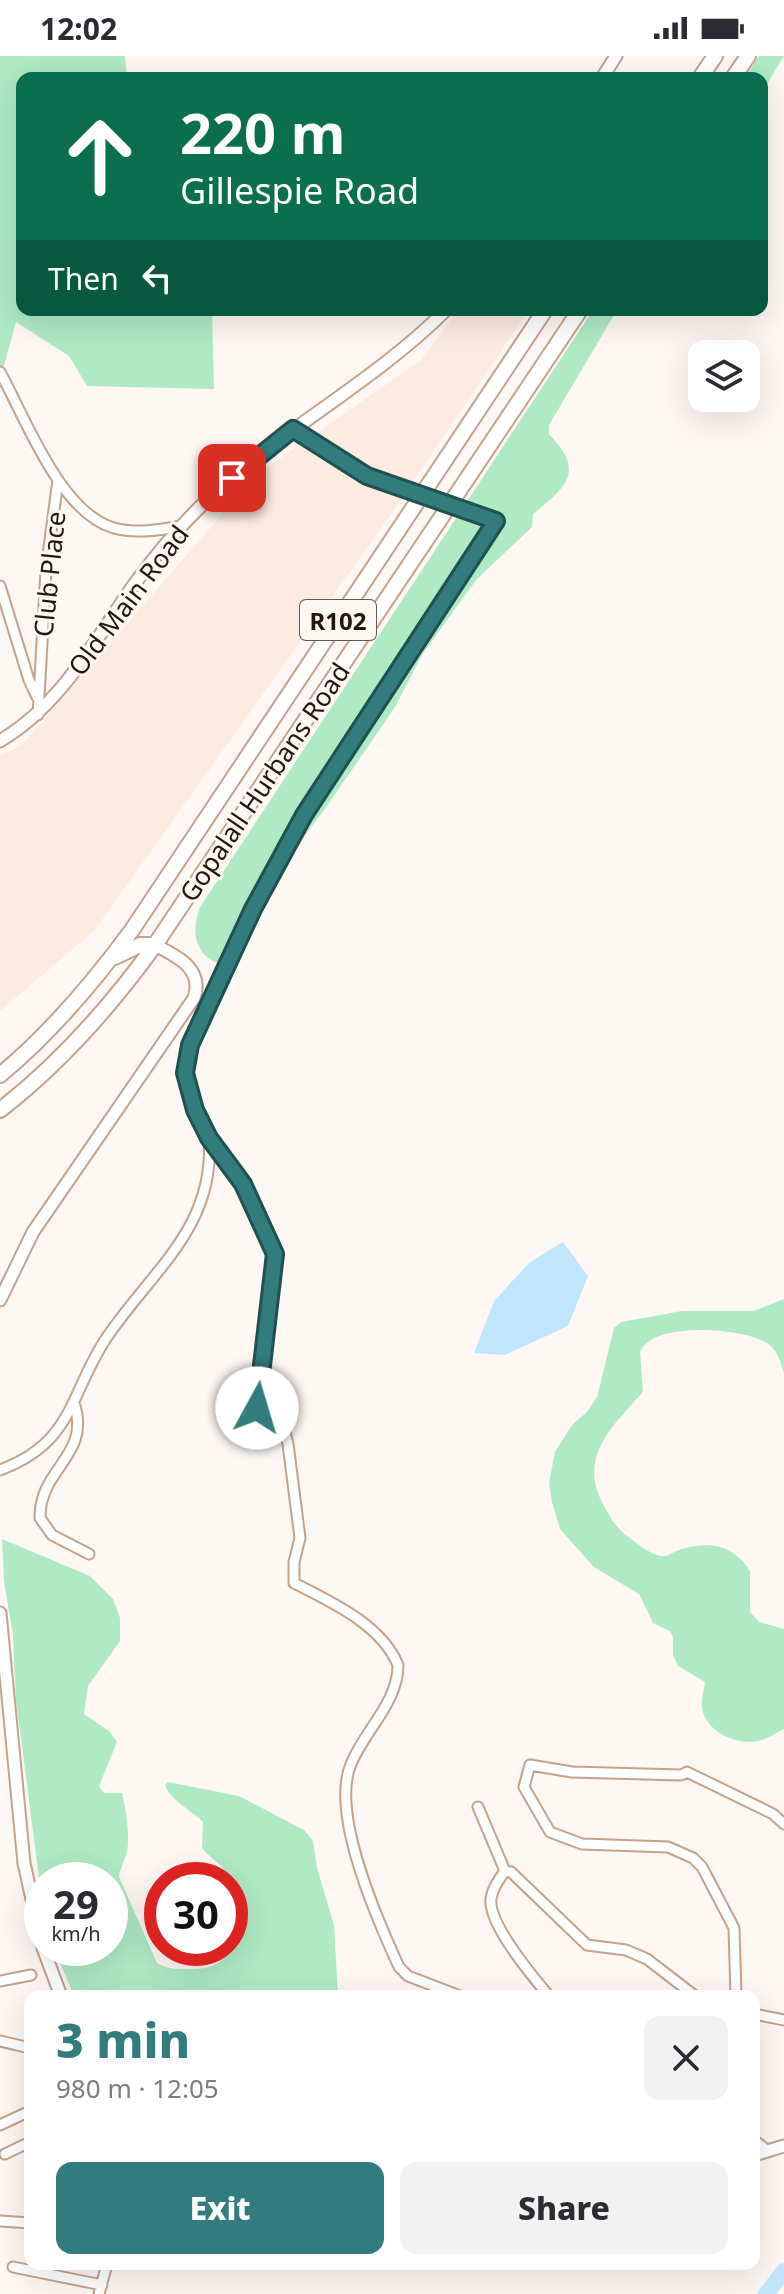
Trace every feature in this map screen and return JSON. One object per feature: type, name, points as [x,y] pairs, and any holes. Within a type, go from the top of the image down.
[{"type":"main road","name":"Gopalall Hurbans Road","points":[[0,1075],[49,1030],[111,959],[541,316]]},
{"type":"main road","name":"Gopalall Hurbans Road","points":[[0,1110],[77,1041],[124,988],[576,316]]},
{"type":"main road","points":[[142,914],[145,935],[155,945]]},
{"type":"main road","points":[[111,959],[140,945],[155,945]]},
{"type":"street","name":"Old Main Road","points":[[0,741],[38,715],[78,669],[134,585],[182,526],[232,478],[439,316]]},
{"type":"street","points":[[0,372],[58,480],[86,513],[111,527],[150,530],[182,526]]},
{"type":"street","points":[[236,1429],[250,1421],[257,1408],[276,1260],[265,1226],[227,1158],[209,1138],[189,1096],[186,1061],[190,1045],[226,966],[304,815],[496,521],[374,479],[293,429]]},
{"type":"street","name":"Club Place","points":[[38,715],[46,570],[58,480]]},
{"type":"street","points":[[0,586],[37,697]]},
{"type":"street","points":[[0,1300],[33,1232],[194,998],[197,982],[190,968],[155,945]]},
{"type":"street","points":[[0,1470],[31,1456],[43,1446],[74,1403],[107,1337],[178,1247],[200,1204],[211,1166],[209,1138]]},
{"type":"street","points":[[211,1166],[219,1158],[227,1158]]},
{"type":"street","points":[[74,1403],[80,1421],[79,1435],[44,1494],[40,1518],[52,1535],[89,1554]]},
{"type":"street","points":[[282,1420],[300,1538],[294,1562],[294,1583],[355,1616],[388,1648],[398,1665],[388,1700],[351,1761],[344,1785],[353,1852],[399,1967],[408,1976],[444,1990]]},
{"type":"street","points":[[0,1613],[24,1863]]},
{"type":"street","points":[[736,1990],[734,1928],[702,1867],[693,1858],[668,1847],[582,1844],[550,1832],[524,1787],[527,1773],[530,1765],[572,1772],[681,1775],[687,1772],[773,1814],[784,1824]]},
{"type":"street","points":[[478,1807],[505,1871]]},
{"type":"street","points":[[505,1871],[494,1888],[491,1906],[526,1968],[544,1990]]},
{"type":"street","points":[[505,1871],[511,1872],[587,1945],[626,1950],[647,1959],[687,1990]]},
{"type":"street","points":[[50,1966],[59,1990]]},
{"type":"street","points":[[0,1981],[31,1975]]},
{"type":"street","points":[[760,2015],[784,2020]]},
{"type":"street","points":[[0,2041],[24,2047]]},
{"type":"street","points":[[0,2125],[24,2114]]},
{"type":"street","points":[[5,2154],[24,2145]]},
{"type":"street","points":[[760,2145],[768,2151]]},
{"type":"street","points":[[760,2153],[784,2146]]},
{"type":"street","points":[[0,2221],[24,2223]]},
{"type":"street","points":[[13,2267],[24,2270]]},
{"type":"street","points":[[25,2270],[100,2289]]},
{"type":"shaded area","points":[[454,316],[525,316],[392,513],[94,931],[0,1011],[0,756],[22,745],[256,475],[420,361]]},
{"type":"green space","points":[[0,56],[125,56],[126,72],[16,72],[16,316],[212,316],[214,389],[87,386],[69,356],[16,322],[0,380]]},
{"type":"green space","points":[[759,56],[784,56],[768,82],[768,72],[749,72]]},
{"type":"green space","points":[[589,316],[613,316],[549,425],[549,434],[567,458],[568,477],[563,486],[533,514],[532,527],[476,580],[422,655],[395,707],[299,843],[230,966],[210,959],[198,946],[195,928],[200,907]]},
{"type":"green space","points":[[784,1299],[784,1373],[778,1355],[769,1345],[737,1333],[698,1330],[662,1335],[648,1342],[640,1352],[643,1392],[611,1429],[597,1456],[594,1470],[602,1502],[623,1532],[660,1556],[702,1545],[720,1547],[736,1555],[750,1571],[750,1612],[759,1622],[784,1629],[784,1729],[753,1742],[725,1736],[710,1724],[702,1707],[705,1682],[678,1666],[673,1655],[670,1631],[653,1623],[639,1594],[594,1567],[560,1529],[549,1483],[555,1452],[572,1425],[587,1412],[597,1397],[614,1328],[621,1322],[682,1311],[754,1311]]},
{"type":"green space","points":[[2,1539],[90,1576],[113,1599],[120,1618],[120,1641],[88,1686],[84,1714],[109,1731],[117,1742],[99,1786],[104,1793],[122,1793],[128,1846],[123,1862],[37,1862],[16,1700],[13,1636],[4,1581]]},
{"type":"green space","points":[[168,1782],[239,1796],[304,1830],[313,1841],[317,1868],[334,1925],[338,1990],[72,1990],[62,1966],[128,1966],[128,1897],[144,1934],[144,1966],[179,1969],[248,1966],[248,1862],[217,1862],[202,1848],[203,1822],[171,1795],[165,1785]]},
{"type":"water","points":[[563,1242],[588,1276],[568,1326],[505,1355],[474,1353],[494,1301],[530,1262]]},
{"type":"waterway","points":[[766,2294],[784,2271]]},
{"type":"route","points":[[232,478],[293,429],[367,476],[496,521],[304,815],[253,909],[190,1045],[185,1073],[189,1096],[209,1138],[227,1158],[243,1184],[274,1248],[276,1260],[257,1408]]}]
